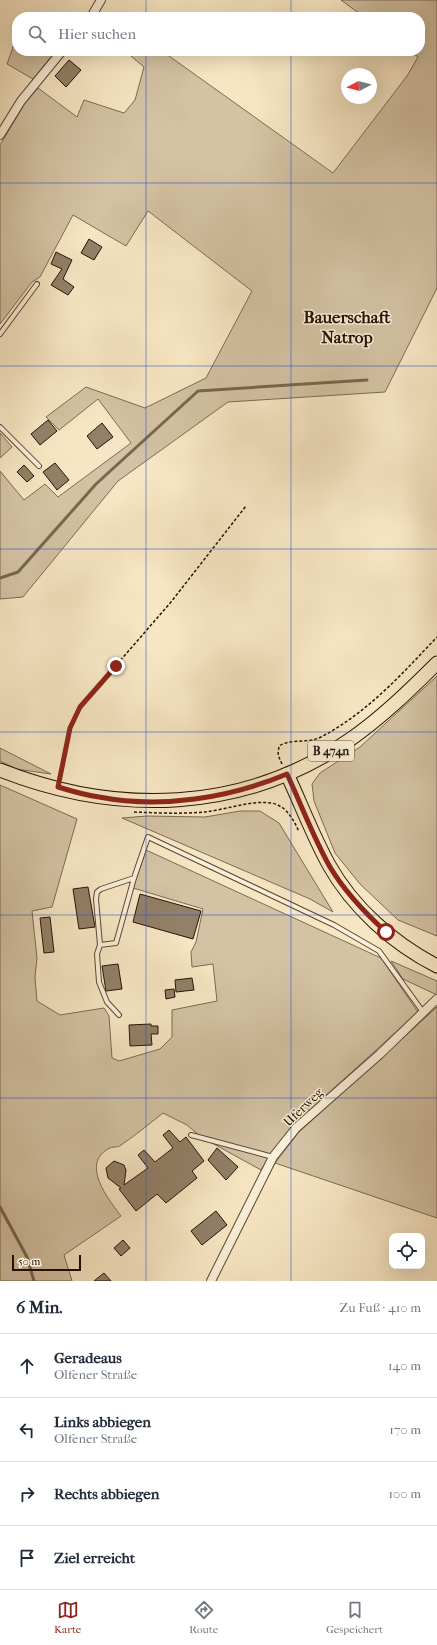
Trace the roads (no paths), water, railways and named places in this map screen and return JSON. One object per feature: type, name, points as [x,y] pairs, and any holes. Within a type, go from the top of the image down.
[{"type":"main road","name":"B 474n","points":[[287,774],[322,757],[349,741],[409,691],[437,663]]},
{"type":"main road","points":[[0,770],[58,787],[100,797],[135,800],[204,798],[231,794],[260,785],[287,774],[329,866],[348,893],[386,932],[406,947],[437,966]]},
{"type":"street","points":[[94,12],[101,0]]},
{"type":"street","points":[[0,135],[21,101],[58,56]]},
{"type":"street","name":"Uferweg","points":[[211,1281],[274,1157],[296,1128],[424,1013],[437,999]]},
{"type":"lane","points":[[0,334],[37,284]]},
{"type":"lane","points":[[0,427],[39,466]]},
{"type":"lane","points":[[100,945],[116,943],[134,878],[148,837],[334,925],[379,951],[424,1013]]},
{"type":"lane","points":[[119,1015],[107,1002],[102,992],[97,954],[100,945],[96,899],[97,892],[124,880],[134,878]]},
{"type":"lane","points":[[191,1135],[274,1157]]},
{"type":"waterway","points":[[0,578],[18,572],[96,484],[198,391],[367,380]]},
{"type":"waterway","points":[[0,1207],[27,1257],[34,1281]]},
{"type":"district","name":"Bauerschaft Natrop","points":[[347,327]]}]
